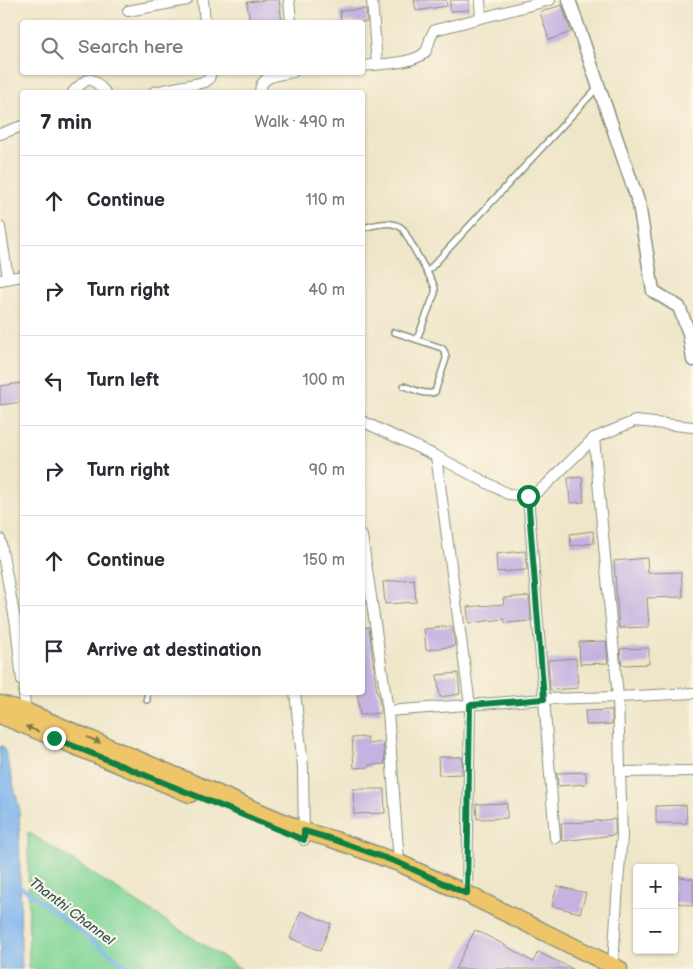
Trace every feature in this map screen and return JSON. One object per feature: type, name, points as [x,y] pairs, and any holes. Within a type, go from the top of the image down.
[{"type":"main road","points":[[0,704],[25,711],[56,731]]},
{"type":"main road","points":[[0,715],[56,731],[395,873],[475,909],[594,969]]},
{"type":"main road","points":[[304,835],[335,840],[399,863],[467,894],[616,968]]},
{"type":"street","points":[[128,11],[187,0]]},
{"type":"street","points":[[203,0],[206,20]]},
{"type":"street","points":[[289,0],[291,20]]},
{"type":"street","points":[[372,0],[377,64]]},
{"type":"street","points":[[480,0],[481,17]]},
{"type":"street","points":[[365,66],[410,60],[419,57],[426,51],[430,37],[435,30],[550,0]]},
{"type":"street","points":[[570,0],[639,204],[653,291],[678,307],[691,332],[693,360]]},
{"type":"street","points":[[164,90],[205,82],[210,75]]},
{"type":"street","points":[[259,90],[262,82],[266,78],[280,75]]},
{"type":"street","points":[[75,90],[83,82],[90,80],[94,80],[103,90]]},
{"type":"street","points":[[0,134],[20,127]]},
{"type":"street","points":[[0,228],[4,279],[20,276]]},
{"type":"street","points":[[365,422],[436,456],[508,494],[528,496],[545,486],[594,438],[635,421],[693,427]]},
{"type":"street","points":[[594,438],[618,697],[622,837],[618,882],[616,968]]},
{"type":"street","points":[[436,456],[470,705],[467,894]]},
{"type":"street","points":[[528,496],[555,838]]},
{"type":"street","points":[[0,539],[19,624],[20,643]]},
{"type":"street","points":[[365,556],[388,711],[399,863]]},
{"type":"street","points":[[388,711],[544,699],[693,693]]},
{"type":"street","points":[[24,695],[25,711]]},
{"type":"street","points":[[295,695],[303,767],[304,835]]},
{"type":"street","points":[[620,772],[693,771]]},
{"type":"lane","points":[[427,272],[599,86]]},
{"type":"lane","points":[[365,227],[390,223],[403,229],[433,283],[435,293],[417,339]]},
{"type":"lane","points":[[394,332],[442,348],[445,351],[446,359],[435,392],[428,394],[404,386]]},
{"type":"lane","points":[[146,695],[147,700]]},
{"type":"green space","points":[[28,832],[241,969],[29,969]]},
{"type":"water","points":[[0,746],[4,747],[19,807],[22,969],[0,969]]},
{"type":"building","points":[[279,0],[282,20],[250,20],[247,2]]},
{"type":"building","points":[[414,0],[446,0],[447,6],[416,11]]},
{"type":"building","points":[[450,0],[469,0],[469,10],[450,11]]},
{"type":"building","points":[[562,5],[571,32],[549,40],[540,12]]},
{"type":"building","points":[[366,9],[367,22],[365,20],[341,20],[340,11]]},
{"type":"building","points":[[20,383],[20,402],[0,405],[0,386]]},
{"type":"building","points":[[582,477],[584,502],[570,503],[568,478]]},
{"type":"building","points":[[593,531],[594,543],[571,546],[570,534]]},
{"type":"building","points":[[525,551],[527,570],[497,572],[496,554]]},
{"type":"building","points":[[647,558],[648,573],[681,572],[683,597],[647,598],[649,627],[619,628],[614,561]]},
{"type":"building","points":[[414,579],[416,602],[385,604],[383,582]]},
{"type":"building","points":[[529,596],[531,621],[505,623],[505,619],[469,623],[467,607],[504,604],[503,598]]},
{"type":"building","points":[[452,626],[455,646],[426,650],[424,629]]},
{"type":"building","points":[[369,627],[381,713],[360,715],[357,695],[365,695],[365,628]]},
{"type":"building","points":[[606,641],[608,663],[580,664],[579,642]]},
{"type":"building","points":[[649,648],[649,664],[622,665],[620,649]]},
{"type":"building","points":[[576,658],[578,688],[550,690],[548,660]]},
{"type":"building","points":[[458,673],[460,694],[440,697],[437,675]]},
{"type":"building","points":[[612,710],[612,724],[586,725],[585,711]]},
{"type":"building","points":[[367,737],[368,744],[383,742],[385,764],[354,768],[352,738]]},
{"type":"building","points":[[438,757],[462,757],[462,774],[439,775]]},
{"type":"building","points":[[586,772],[586,784],[558,786],[557,773]]},
{"type":"building","points":[[353,789],[384,789],[385,813],[354,814]]},
{"type":"building","points":[[507,803],[507,818],[477,819],[476,804]]},
{"type":"building","points":[[686,805],[687,823],[656,823],[656,806]]},
{"type":"building","points":[[615,819],[615,835],[562,841],[561,823]]},
{"type":"building","points":[[678,877],[693,879],[693,906],[678,903]]},
{"type":"building","points":[[557,886],[586,893],[580,913],[552,906]]},
{"type":"building","points":[[301,911],[331,924],[320,951],[290,938]]},
{"type":"building","points":[[475,930],[533,962],[538,952],[573,969],[455,969]]},
{"type":"waterway","name":"Thanthi Channel","points":[[17,884],[131,969]]},
{"type":"route","points":[[54,738],[304,840],[304,831],[335,840],[399,863],[467,894],[470,705],[544,699],[528,496]]}]
